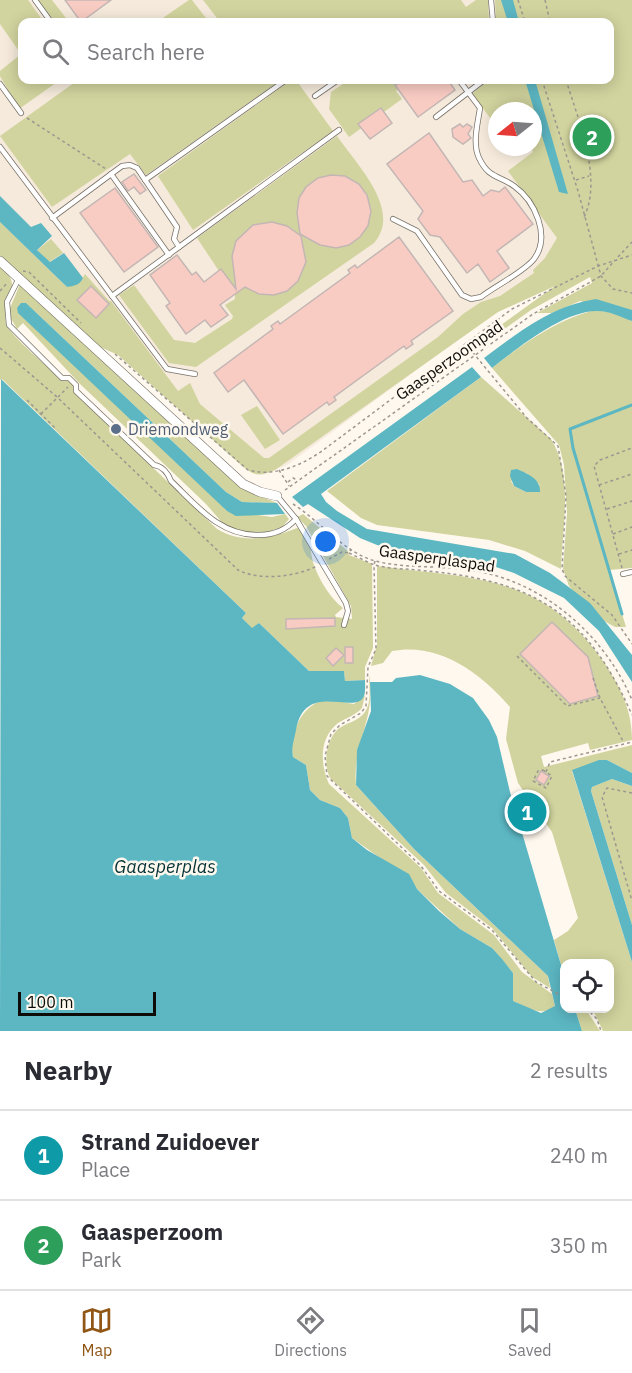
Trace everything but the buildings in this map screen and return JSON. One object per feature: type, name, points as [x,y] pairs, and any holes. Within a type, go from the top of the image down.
[{"type":"street","points":[[0,261],[243,484],[260,492],[277,496]]},
{"type":"lane","points":[[35,0],[48,18]]},
{"type":"lane","points":[[491,0],[493,18]]},
{"type":"lane","points":[[0,84],[21,113]]},
{"type":"lane","points":[[145,180],[280,84]]},
{"type":"lane","points":[[315,96],[332,84]]},
{"type":"lane","points":[[393,219],[417,231],[466,298],[481,297],[533,260],[539,248],[540,222],[521,193],[507,182],[495,178],[479,158],[476,140],[480,108],[462,84]]},
{"type":"lane","points":[[436,117],[479,84]]},
{"type":"lane","points":[[112,296],[339,130]]},
{"type":"lane","points":[[0,147],[167,369],[195,374]]},
{"type":"lane","points":[[52,218],[122,166],[130,165],[137,168],[177,227],[174,239],[179,247]]},
{"type":"lane","points":[[111,174],[169,255]]},
{"type":"lane","points":[[17,276],[7,302],[9,326],[62,378],[69,378],[76,391],[154,465],[159,465],[169,475],[171,481],[224,529],[245,535],[266,535],[279,533],[296,519]]},
{"type":"lane","points":[[277,496],[296,519],[346,603],[348,611],[344,625]]},
{"type":"lane","points":[[623,574],[632,572]]},
{"type":"path","points":[[518,0],[524,18]]},
{"type":"path","points":[[545,0],[549,18]]},
{"type":"path","points":[[543,84],[575,181],[601,276],[613,288],[632,293]]},
{"type":"path","points":[[567,84],[587,150],[592,202],[584,218]]},
{"type":"path","points":[[21,113],[111,174]]},
{"type":"path","points":[[575,181],[590,176]]},
{"type":"path","name":"Gaasperzoompad","points":[[277,496],[533,314],[601,276],[632,242]]},
{"type":"path","points":[[111,352],[118,355],[248,470],[260,473],[279,470],[296,466],[322,451],[465,343],[524,302],[598,266],[632,255]]},
{"type":"path","points":[[0,291],[17,276]]},
{"type":"path","points":[[465,343],[527,418],[558,446],[566,496],[562,569],[565,576],[612,615],[632,644]]},
{"type":"path","points":[[41,414],[73,382]]},
{"type":"path","points":[[27,400],[55,428]]},
{"type":"path","points":[[623,574],[594,466],[600,460],[632,448]]},
{"type":"path","points":[[279,470],[290,486]]},
{"type":"path","points":[[599,485],[632,474]]},
{"type":"path","points":[[287,482],[293,478],[299,480]]},
{"type":"path","points":[[606,509],[632,501]]},
{"type":"path","name":"Gaasperplaspad","points":[[293,504],[351,549],[375,561],[477,571],[516,582],[534,591],[567,614],[594,639],[632,700]]},
{"type":"path","points":[[612,534],[632,527]]},
{"type":"path","points":[[619,554],[632,550]]},
{"type":"path","points":[[349,553],[374,565],[491,579],[534,597],[565,617],[585,636],[618,684],[632,715]]},
{"type":"path","points":[[375,561],[376,649],[368,667],[366,706],[361,713],[340,725],[331,734],[325,756],[327,776],[421,866],[439,891],[492,930],[525,972],[560,995]]},
{"type":"path","points":[[517,656],[567,706],[600,698]]},
{"type":"path","points":[[593,678],[600,698],[624,744]]},
{"type":"path","points":[[546,772],[550,762],[632,742]]},
{"type":"path","points":[[538,771],[546,772],[552,776],[546,788],[533,781],[538,771]]},
{"type":"path","points":[[632,793],[607,788],[602,797],[632,901]]},
{"type":"path","points":[[591,1013],[597,1019],[601,1031]]},
{"type":"shaded area","points":[[0,0],[514,0],[519,18],[18,18],[18,84],[537,84],[583,248],[287,465],[267,473],[0,244]]},
{"type":"green space","points":[[0,0],[28,0],[41,18],[18,18],[18,50],[0,24]]},
{"type":"green space","points":[[38,0],[52,0],[66,18],[51,18]]},
{"type":"green space","points":[[192,0],[206,18],[163,18]]},
{"type":"green space","points":[[203,0],[461,0],[466,7],[476,0],[488,0],[489,18],[217,18]]},
{"type":"green space","points":[[495,0],[632,0],[632,316],[580,301],[552,313],[537,313],[592,283],[590,277],[531,310],[475,350],[472,346],[555,286],[498,312],[275,470],[265,474],[257,474],[241,465],[118,355],[98,346],[0,256],[0,222],[67,287],[81,281],[85,274],[111,301],[178,391],[190,383],[200,404],[264,458],[269,458],[438,337],[463,314],[481,302],[500,296],[534,273],[533,270],[545,258],[557,238],[508,171],[528,156],[542,156],[542,102],[488,102],[488,115],[472,94],[483,84],[614,84],[614,18],[496,18]]},
{"type":"green space","points":[[18,56],[18,84],[54,84],[19,109],[0,76],[0,71]]},
{"type":"green space","points":[[72,84],[275,84],[146,175],[130,154],[52,207],[0,136]]},
{"type":"green space","points":[[285,84],[299,84],[333,131],[193,230],[158,176]]},
{"type":"green space","points":[[343,84],[406,84],[396,91],[402,99],[349,137],[329,109],[331,92]]},
{"type":"green space","points":[[337,136],[365,173],[380,202],[383,216],[382,230],[374,243],[196,367],[169,363],[119,295],[134,285],[174,340],[195,343],[232,319],[233,316],[225,305],[235,299],[235,295],[197,238]]},
{"type":"green space","points":[[51,239],[63,253],[49,262],[37,250]]},
{"type":"green space","points":[[0,265],[8,274],[12,287],[5,314],[9,329],[62,380],[68,380],[73,385],[74,392],[217,529],[236,537],[246,538],[277,535],[297,528],[302,531],[310,544],[319,577],[343,608],[335,615],[336,617],[352,619],[351,606],[306,526],[297,517],[303,514],[348,551],[349,555],[372,564],[373,648],[365,667],[365,680],[345,681],[344,671],[309,671],[259,623],[252,629],[242,618],[246,613],[2,379],[0,380]]},
{"type":"green space","points":[[20,284],[235,482],[250,492],[277,503],[242,502],[226,492],[26,303],[227,511],[272,517],[285,514],[289,519],[283,526],[270,532],[238,532],[226,527],[206,504],[79,383],[23,323],[17,329],[8,313]]},
{"type":"green space","points":[[595,310],[614,313],[632,321],[632,568],[609,570],[626,627],[615,627],[593,615],[569,586],[563,569],[567,513],[564,465],[559,445],[492,368],[541,333],[581,314]]},
{"type":"green space","points":[[481,377],[551,439],[558,453],[565,485],[561,569],[525,551],[489,540],[377,525],[361,518],[327,491]],"holes":[[[526,473],[540,485],[526,492],[514,486],[511,481]]]},
{"type":"green space","points":[[257,406],[280,440],[265,449],[241,415]]},
{"type":"green space","points":[[377,566],[475,579],[531,596],[557,612],[581,634],[605,664],[628,710],[632,740],[590,750],[588,743],[541,756],[544,767],[632,745],[632,773],[607,760],[572,771],[632,962],[632,1031],[603,1031],[594,1013],[614,1013],[614,959],[560,959],[560,961],[554,940],[568,931],[578,918],[552,832],[518,783],[506,739],[510,707],[499,694],[472,672],[458,663],[426,651],[409,649],[392,651],[383,663],[371,666],[377,644]]},
{"type":"green space","points":[[369,675],[370,704],[357,757],[356,785],[414,849],[548,976],[550,988],[532,977],[492,928],[446,893],[424,865],[330,778],[326,759],[328,746],[338,729],[359,718],[365,712],[369,699]]},
{"type":"green space","points":[[365,695],[362,708],[338,723],[327,736],[323,760],[329,784],[421,868],[438,893],[494,935],[522,972],[552,994],[555,1006],[550,1009],[534,1010],[513,1001],[513,973],[492,948],[460,929],[417,889],[410,879],[352,838],[348,818],[340,808],[320,800],[310,790],[306,765],[293,757],[293,740],[298,722],[309,708],[317,703],[328,700],[354,704]]},
{"type":"green space","points":[[612,779],[632,786],[632,925],[591,791],[592,787]]},
{"type":"green space","points":[[576,1013],[588,1013],[600,1031],[582,1031]]},
{"type":"water","points":[[501,0],[513,0],[518,18],[507,18]]},
{"type":"water","points":[[526,84],[536,84],[541,102],[532,102]]},
{"type":"water","points":[[542,104],[568,194],[559,192],[542,136]]},
{"type":"water","points":[[0,196],[31,227],[41,223],[52,236],[37,250],[50,262],[64,253],[83,278],[80,282],[67,287],[0,222]]},
{"type":"water","points":[[596,299],[632,310],[632,321],[606,312],[584,313],[570,317],[542,332],[492,368],[484,358],[536,321],[580,302]]},
{"type":"water","points":[[21,303],[26,303],[226,492],[242,502],[277,503],[285,514],[236,516],[227,511],[18,313],[17,308]]},
{"type":"water","points":[[472,367],[481,377],[321,494],[326,502],[337,511],[367,529],[515,554],[550,573],[590,603],[632,655],[632,682],[599,631],[564,598],[514,573],[487,564],[377,545],[360,538],[308,504],[303,507],[292,497]]},
{"type":"water","name":"Gaasperplas","points":[[1,379],[246,613],[242,618],[252,628],[259,623],[309,671],[344,671],[345,681],[365,680],[364,696],[357,702],[318,703],[309,707],[301,715],[292,753],[293,757],[306,765],[310,790],[320,800],[340,808],[348,818],[352,838],[367,850],[409,874],[417,889],[439,911],[460,929],[492,948],[513,973],[513,1001],[541,1013],[555,1006],[548,976],[414,849],[356,785],[357,750],[371,711],[370,682],[392,682],[396,678],[420,675],[450,684],[473,698],[489,720],[497,737],[510,792],[560,961],[560,1013],[576,1013],[582,1031],[0,1031]]},
{"type":"water","points":[[517,469],[536,480],[540,492],[526,492],[514,486],[510,476],[511,470]]},
{"type":"water","points":[[599,760],[607,760],[632,773],[632,786],[612,779],[592,787],[591,791],[632,925],[632,962],[572,770]]},
{"type":"waterway","points":[[622,614],[573,448],[570,429],[632,405]]},
{"type":"place","name":"Gaasperzoom","points":[[592,137]]},
{"type":"place","name":"Driemondweg","points":[[116,429]]},
{"type":"place","name":"Strand Zuidoever","points":[[527,812]]}]
